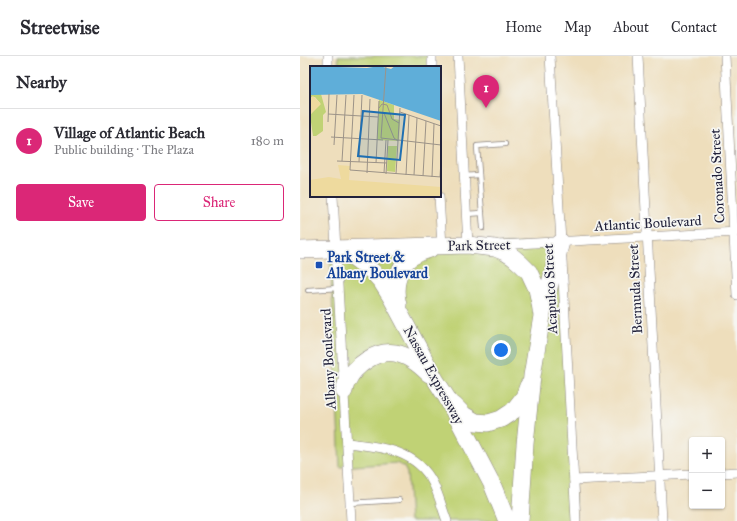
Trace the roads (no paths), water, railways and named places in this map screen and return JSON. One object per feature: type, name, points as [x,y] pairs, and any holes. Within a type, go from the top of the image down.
[{"type":"highway","points":[[520,521],[525,444],[532,376],[542,316],[562,242]]},
{"type":"highway","points":[[469,245],[495,248],[505,252],[522,264],[529,272],[537,289],[542,316]]},
{"type":"highway","name":"Park Street","points":[[300,250],[469,245]]},
{"type":"highway","points":[[405,322],[397,300],[396,285],[400,270],[408,259],[420,252],[442,246]]},
{"type":"highway","name":"Nassau Expressway","points":[[336,249],[353,257],[373,272],[381,281],[447,398],[492,484],[507,521]]},
{"type":"highway","points":[[344,391],[346,383],[351,375],[362,365],[372,357],[388,352],[396,353],[411,359],[435,379]]},
{"type":"highway","points":[[447,398],[464,415],[476,422],[488,423],[501,419],[514,411],[524,397],[532,376]]},
{"type":"street","points":[[458,56],[469,245]]},
{"type":"street","name":"Acapulco Street","points":[[550,56],[562,242],[576,521]]},
{"type":"street","name":"Bermuda Street","points":[[638,56],[662,521]]},
{"type":"street","name":"Coronado Street","points":[[725,56],[737,295]]},
{"type":"street","name":"Albany Boulevard","points":[[334,197],[351,521]]},
{"type":"street","points":[[439,197],[442,246]]},
{"type":"street","name":"Atlantic Boulevard","points":[[562,242],[735,232]]},
{"type":"street","name":"Park Street","points":[[469,245],[562,242]]},
{"type":"street","points":[[347,443],[389,449],[406,456],[415,462],[423,469],[433,483],[447,521]]},
{"type":"street","points":[[725,473],[737,472]]},
{"type":"street","points":[[574,480],[689,474]]},
{"type":"lane","points":[[483,228],[477,146],[505,144]]},
{"type":"lane","points":[[464,176],[479,175]]},
{"type":"lane","points":[[466,214],[482,213]]},
{"type":"lane","points":[[308,290],[338,288]]},
{"type":"lane","points":[[350,503],[399,500]]},
{"type":"place","name":"Village of Atlantic Beach","points":[[486,108]]},
{"type":"place","name":"Park Street & Albany Boulevard","points":[[319,265]]}]
